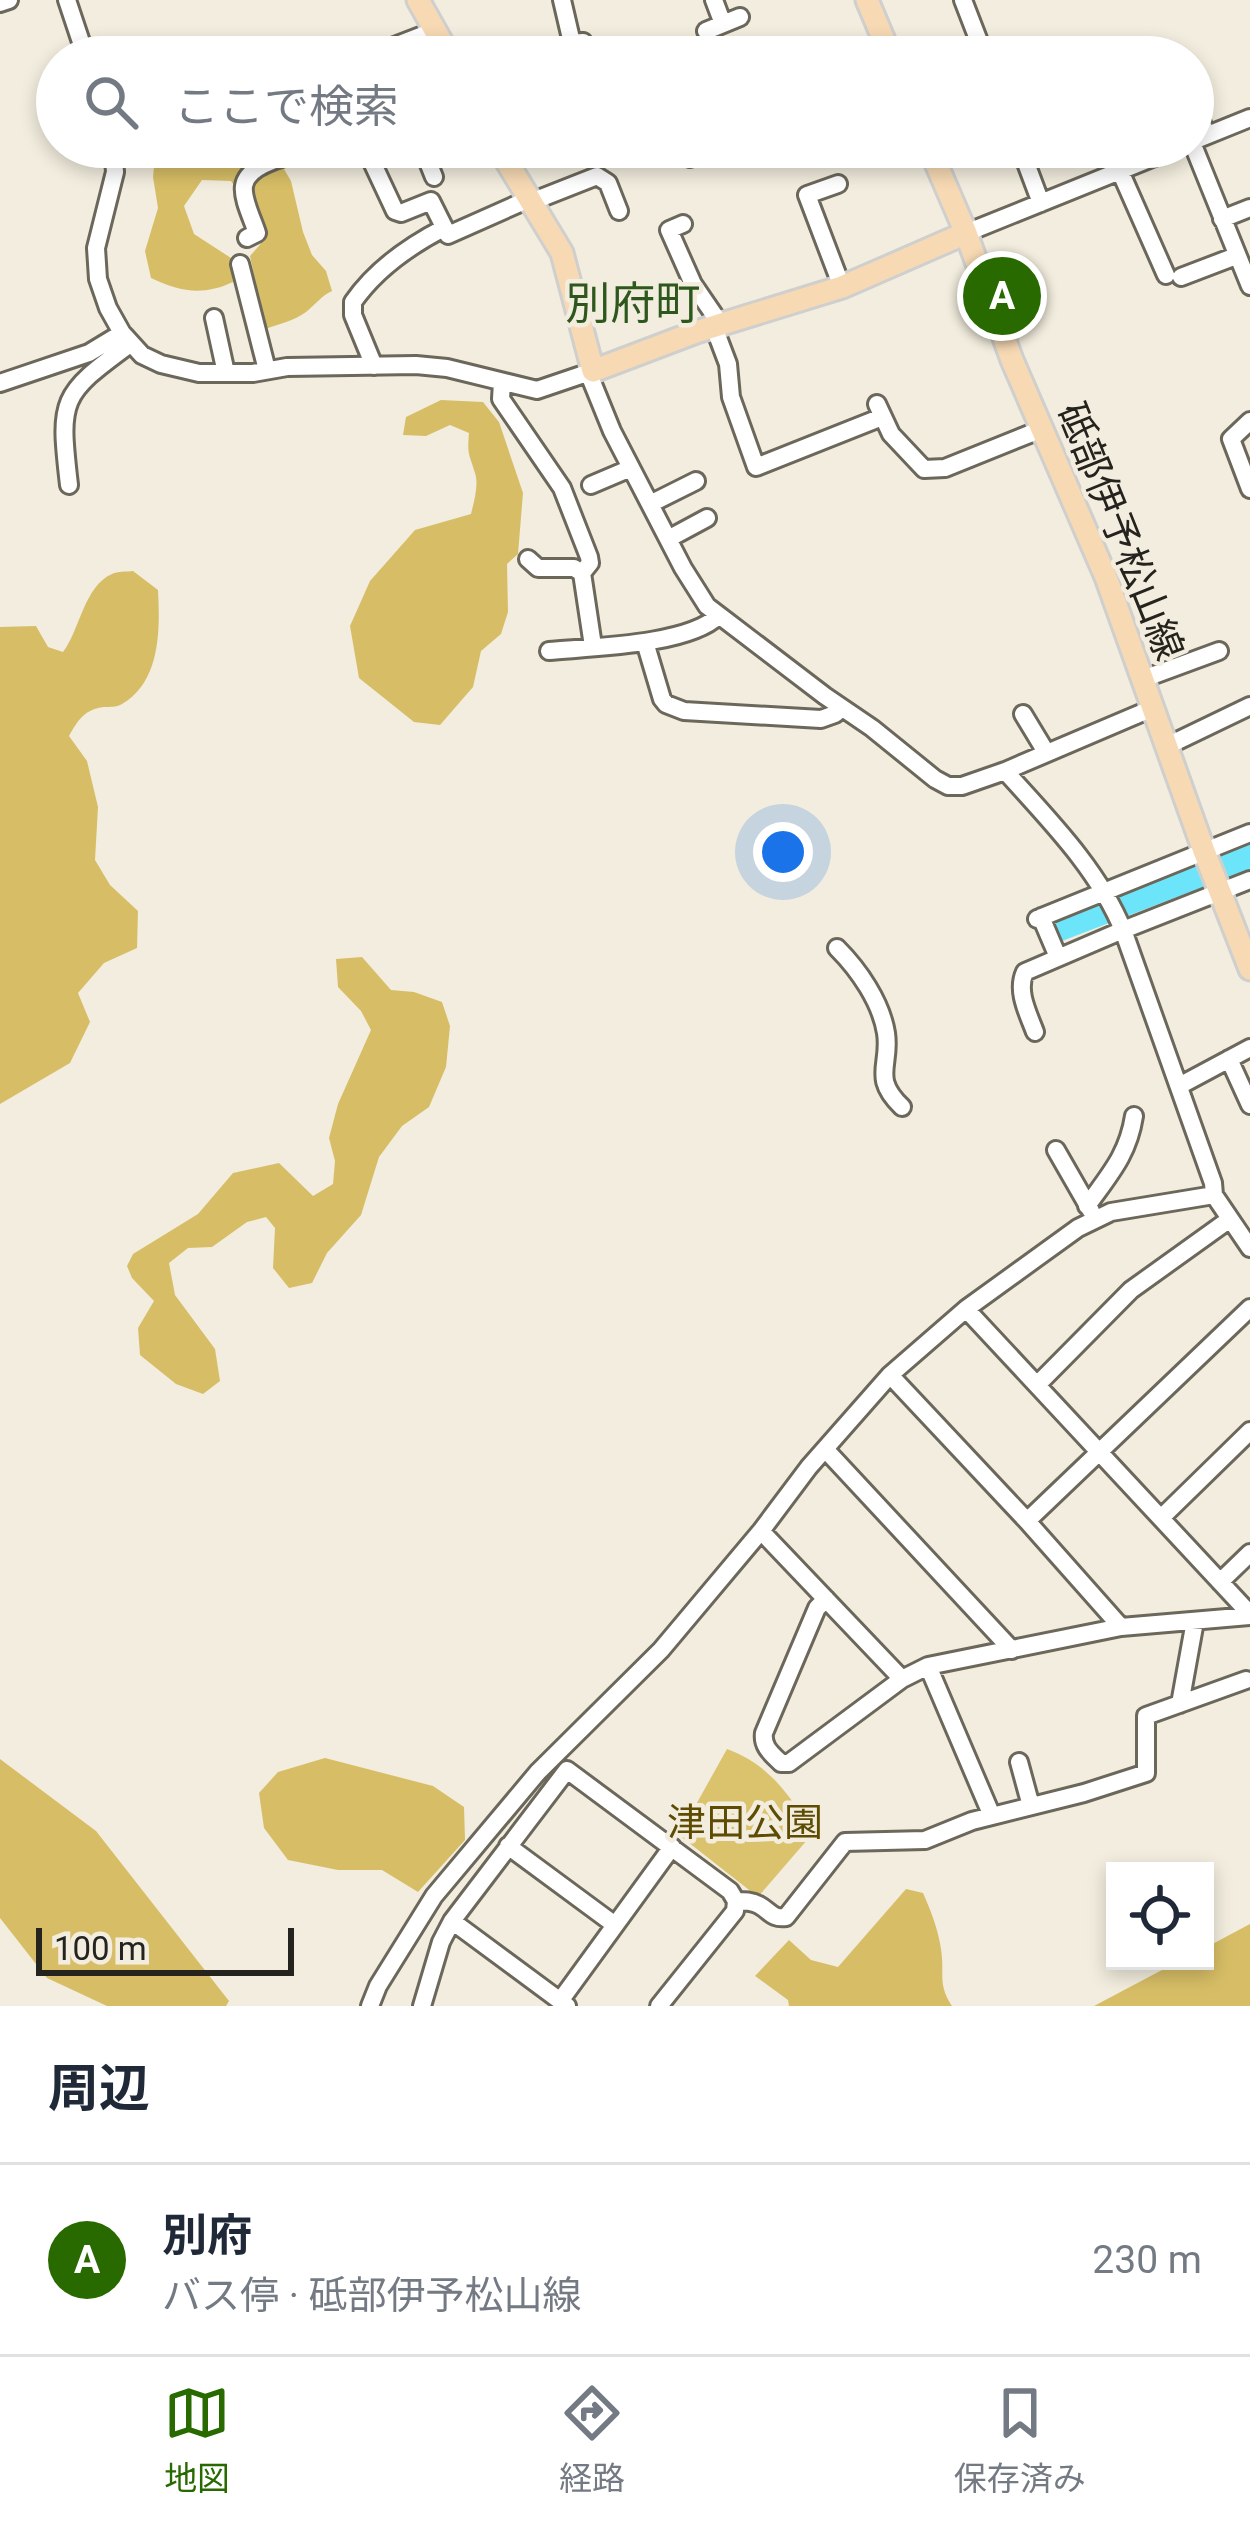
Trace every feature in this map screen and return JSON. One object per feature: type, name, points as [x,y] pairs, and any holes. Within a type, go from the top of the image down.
[{"type":"main road","points":[[418,0],[439,36]]},
{"type":"main road","points":[[868,0],[883,36]]},
{"type":"main road","points":[[511,168],[562,253],[591,371],[842,287],[966,233]]},
{"type":"main road","name":"砥部伊予松山線","points":[[938,168],[1012,360],[1106,577],[1218,888]]},
{"type":"main road","points":[[1218,888],[1250,966]]},
{"type":"street","points":[[0,3],[9,0]]},
{"type":"street","points":[[67,0],[79,36]]},
{"type":"street","points":[[562,0],[570,36]]},
{"type":"street","points":[[714,0],[723,24]]},
{"type":"street","points":[[963,0],[977,36]]},
{"type":"street","points":[[420,36],[436,30]]},
{"type":"street","points":[[1214,134],[1250,118]]},
{"type":"street","points":[[115,168],[96,265],[103,295],[126,339],[142,355],[177,369],[226,373],[287,367],[447,368],[538,389],[591,371],[611,431],[695,588],[718,616],[948,786],[1005,771],[1153,708]]},
{"type":"street","points":[[247,238],[257,233],[244,188],[246,179],[260,168]]},
{"type":"street","points":[[374,168],[395,211],[431,201],[448,235],[597,176],[608,183],[619,211]]},
{"type":"street","points":[[430,168],[434,177]]},
{"type":"street","points":[[1028,168],[1041,203]]},
{"type":"street","points":[[966,233],[1127,168]]},
{"type":"street","points":[[1206,168],[1250,286]]},
{"type":"street","points":[[1120,171],[1174,276],[1242,258]]},
{"type":"street","points":[[838,184],[807,195],[842,287]]},
{"type":"street","points":[[1222,219],[1250,208]]},
{"type":"street","points":[[683,224],[669,230],[718,326],[731,397],[756,466],[880,410],[904,450],[924,469],[934,470],[1042,429]]},
{"type":"street","points":[[374,366],[353,316],[353,302],[386,265],[444,228]]},
{"type":"street","points":[[240,264],[267,370]]},
{"type":"street","points":[[214,318],[226,373]]},
{"type":"street","points":[[0,382],[126,339]]},
{"type":"street","points":[[69,485],[63,424],[68,404],[77,385],[126,339]]},
{"type":"street","points":[[502,382],[501,399],[562,488],[589,557],[582,573],[593,646]]},
{"type":"street","points":[[1223,480],[1247,480],[1231,439],[1250,421]]},
{"type":"street","points":[[591,485],[631,468]]},
{"type":"street","points":[[650,504],[697,481]]},
{"type":"street","points":[[668,539],[707,518]]},
{"type":"street","points":[[528,560],[538,568],[574,568],[582,573]]},
{"type":"street","points":[[549,651],[645,641],[707,626],[718,616]]},
{"type":"street","points":[[645,641],[662,699],[684,711],[821,719],[842,707]]},
{"type":"street","points":[[1143,679],[1219,651]]},
{"type":"street","points":[[1167,746],[1250,706]]},
{"type":"street","points":[[1023,714],[1046,752]]},
{"type":"street","points":[[1005,771],[1107,894],[1214,1195],[1250,1248]]},
{"type":"street","points":[[1056,954],[1041,920],[1250,833]]},
{"type":"street","points":[[1034,1032],[1023,998],[1025,972],[1122,927],[1250,880]]},
{"type":"street","points":[[837,948],[859,973],[876,1006],[886,1033],[886,1088],[902,1107]]},
{"type":"street","points":[[1179,1086],[1250,1048]]},
{"type":"street","points":[[1228,1059],[1250,1105]]},
{"type":"street","points":[[422,2006],[452,1921],[563,1761],[890,1376],[966,1309],[1092,1213],[1124,1155],[1134,1116]]},
{"type":"street","points":[[1056,1150],[1092,1213]]},
{"type":"street","points":[[1092,1213],[1214,1195]]},
{"type":"street","points":[[1037,1385],[1131,1290],[1230,1219]]},
{"type":"street","points":[[1028,1521],[1250,1308]]},
{"type":"street","points":[[966,1309],[1250,1615]]},
{"type":"street","points":[[890,1376],[1121,1627]]},
{"type":"street","points":[[1161,1518],[1250,1431]]},
{"type":"street","points":[[825,1449],[1012,1650]]},
{"type":"street","points":[[761,1531],[902,1679]]},
{"type":"street","points":[[1220,1582],[1250,1553]]},
{"type":"street","points":[[826,1599],[764,1733],[767,1748],[781,1763],[789,1763],[902,1679],[928,1666],[1121,1627],[1250,1615]]},
{"type":"street","points":[[1180,1704],[1196,1621]]},
{"type":"street","points":[[928,1666],[992,1816]]},
{"type":"street","points":[[736,1901],[755,1902],[772,1916],[786,1917],[845,1842],[925,1840],[959,1825],[1146,1773],[1146,1716],[1246,1680]]},
{"type":"street","points":[[563,1761],[730,1891],[736,1901],[735,1911],[659,2006]]},
{"type":"street","points":[[370,2006],[434,1896],[538,1772],[563,1761]]},
{"type":"street","points":[[1019,1762],[1031,1806]]},
{"type":"street","points":[[508,1846],[615,1925]]},
{"type":"street","points":[[452,1921],[563,2003],[672,1847]]},
{"type":"green space","name":"津田公園","points":[[727,1749],[767,1773],[814,1832],[758,1897],[679,1835]]},
{"type":"shaded area","points":[[154,168],[283,168],[312,255],[326,271],[332,291],[301,315],[265,329],[250,256],[264,240],[263,227],[231,181],[202,180],[184,206],[194,234],[231,258],[233,282],[192,290],[151,278],[145,251],[158,208]]},
{"type":"shaded area","points":[[441,400],[483,402],[499,422],[523,493],[518,554],[507,564],[508,612],[501,634],[481,651],[473,687],[440,725],[414,722],[359,678],[350,626],[370,581],[415,530],[471,514],[476,483],[469,433],[450,425],[426,436],[403,435],[406,417]]},
{"type":"shaded area","points":[[133,571],[158,590],[158,637],[151,668],[135,694],[120,705],[87,713],[69,736],[87,761],[98,807],[95,860],[110,885],[138,911],[137,948],[104,963],[78,993],[90,1022],[70,1063],[0,1104],[0,627],[36,626],[48,647],[63,652],[95,588],[112,574]]},
{"type":"shaded area","points":[[362,957],[391,990],[442,1002],[450,1026],[446,1067],[429,1107],[402,1126],[379,1157],[361,1215],[327,1253],[312,1283],[289,1288],[273,1268],[275,1228],[266,1217],[247,1222],[212,1247],[188,1248],[169,1263],[175,1295],[215,1349],[220,1381],[203,1394],[176,1384],[140,1355],[138,1328],[154,1301],[127,1266],[133,1254],[198,1214],[233,1173],[279,1163],[313,1196],[333,1184],[335,1161],[329,1138],[338,1104],[371,1030],[361,1011],[338,987],[336,959]]},
{"type":"shaded area","points":[[325,1758],[433,1786],[464,1807],[465,1840],[418,1892],[382,1870],[338,1870],[288,1860],[264,1828],[259,1793],[278,1772]]},
{"type":"shaded area","points":[[0,1759],[96,1831],[229,2001],[226,2006],[107,2006],[47,1978],[0,1918]]},
{"type":"shaded area","points":[[906,1889],[923,1893],[929,1907],[940,1942],[943,1985],[952,2006],[789,2006],[788,2000],[755,1976],[789,1940],[811,1960],[838,1967]]},
{"type":"shaded area","points":[[1250,1924],[1250,2006],[1094,2006],[1162,1970],[1214,1970],[1214,1943]]},
{"type":"water","points":[[1250,842],[1250,869],[1062,941],[1054,919]]},
{"type":"place","name":"別府","points":[[1002,296]]},
{"type":"district","name":"別府町","points":[[633,303]]}]
